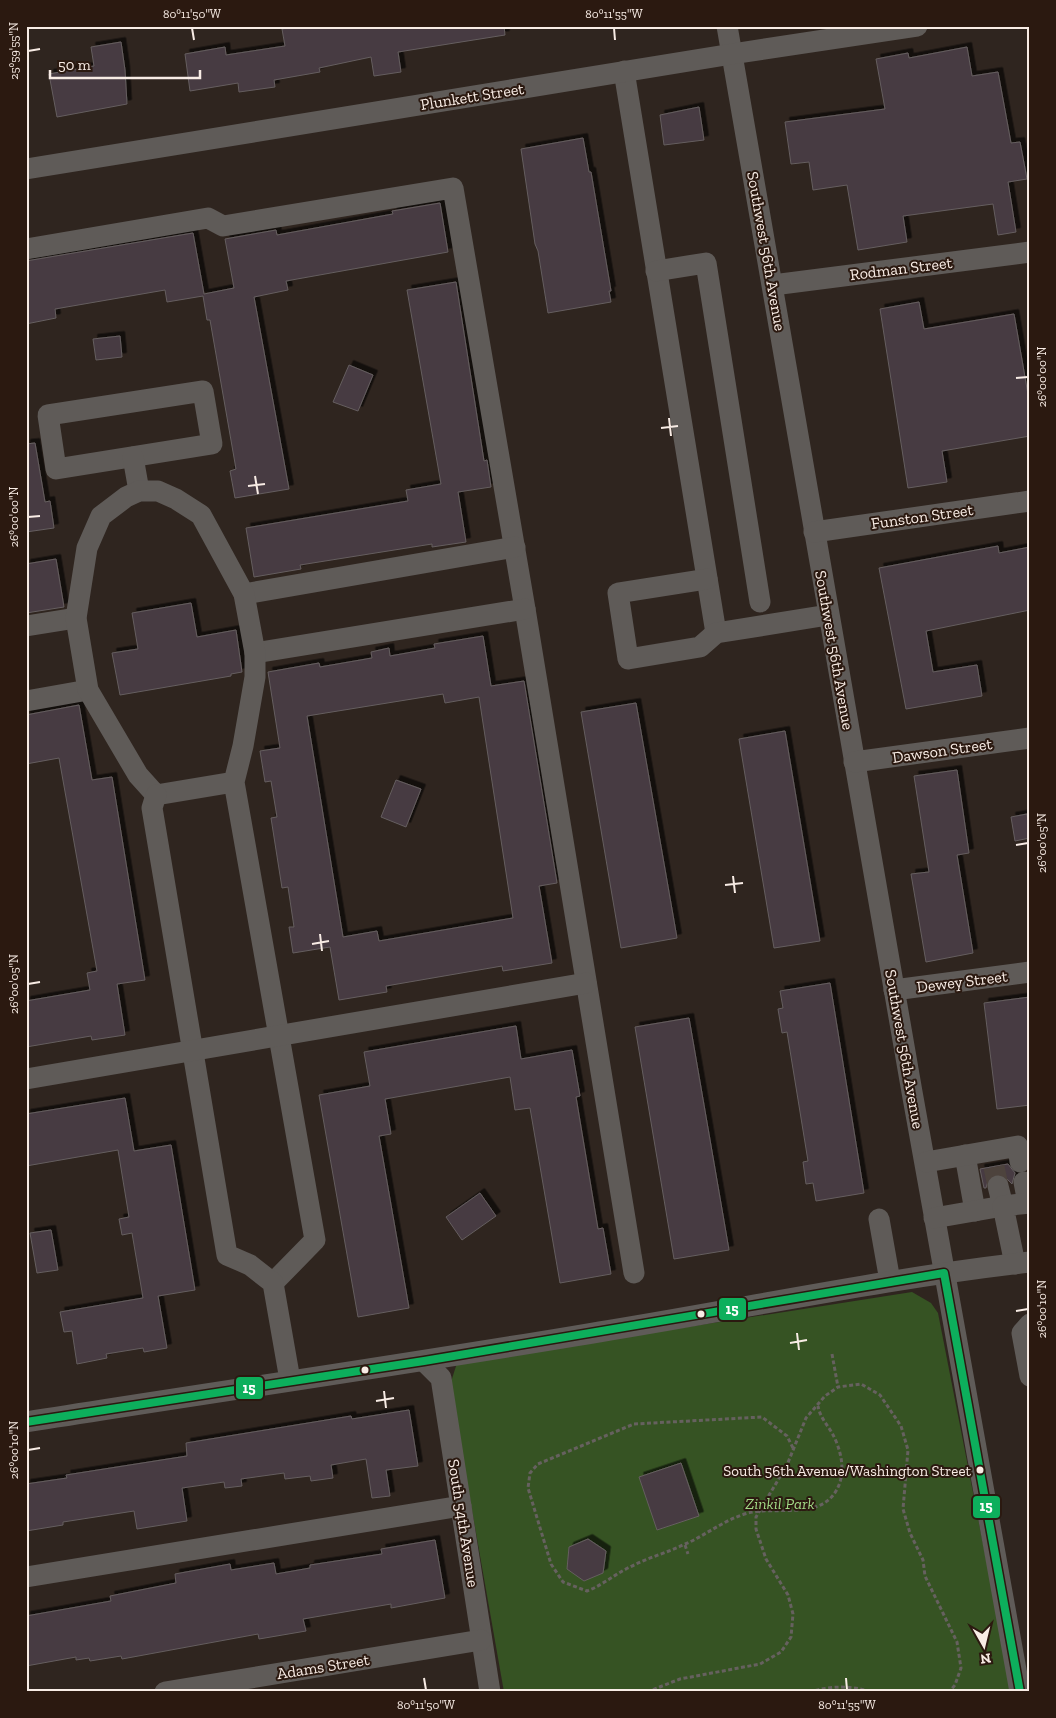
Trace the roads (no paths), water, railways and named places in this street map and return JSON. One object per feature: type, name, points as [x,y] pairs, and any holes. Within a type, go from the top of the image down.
[{"type":"street","name":"Southwest 56th Avenue","points":[[727,26],[773,284],[828,615],[926,1162],[934,1218],[1020,1692]]},
{"type":"street","name":"Plunkett Street","points":[[26,168],[917,26]]},
{"type":"street","points":[[624,72],[716,633]]},
{"type":"street","points":[[26,249],[208,218],[223,226],[453,188],[525,609],[634,1273]]},
{"type":"street","name":"Rodman Street","points":[[773,284],[1030,252]]},
{"type":"street","points":[[656,271],[706,263],[760,602]]},
{"type":"street","points":[[203,391],[212,444],[133,457],[56,469],[48,415],[203,391]]},
{"type":"street","points":[[133,457],[139,492]]},
{"type":"street","points":[[156,795],[138,775],[88,690],[76,618],[87,548],[101,516],[126,497],[139,492],[158,492],[176,499],[201,515],[244,594],[255,653],[255,677],[243,746],[234,782],[314,1240],[273,1283]]},
{"type":"street","name":"Funston Street","points":[[814,532],[1030,501]]},
{"type":"street","points":[[244,594],[514,547]]},
{"type":"street","points":[[708,579],[618,594],[628,659],[700,647],[716,633],[828,615]]},
{"type":"street","points":[[255,653],[525,609]]},
{"type":"street","points":[[26,626],[76,618]]},
{"type":"street","points":[[26,701],[88,690]]},
{"type":"street","name":"Dawson Street","points":[[854,762],[1030,738]]},
{"type":"street","points":[[156,795],[234,782]]},
{"type":"street","points":[[156,795],[152,808],[227,1255],[250,1265],[273,1283],[290,1380]]},
{"type":"street","name":"Dewey Street","points":[[894,990],[1030,972]]},
{"type":"street","points":[[26,1079],[193,1052],[586,983]]},
{"type":"street","points":[[934,1218],[1029,1203],[1018,1146],[994,1168]]},
{"type":"street","points":[[965,1155],[975,1211]]},
{"type":"street","points":[[926,1162],[965,1155],[994,1168]]},
{"type":"street","points":[[26,1422],[290,1380],[424,1361],[890,1281],[1022,1263],[1003,1206],[994,1168]]},
{"type":"street","points":[[879,1219],[890,1281]]},
{"type":"street","points":[[1030,1324],[1022,1333],[1030,1376]]},
{"type":"street","name":"South 54th Avenue","points":[[424,1361],[441,1378],[490,1692]]},
{"type":"street","points":[[26,1577],[461,1506]]},
{"type":"street","name":"Adams Street","points":[[165,1692],[482,1640]]},
{"type":"tunnel","points":[[994,1167],[998,1186]]},
{"type":"place","name":"South 56th Avenue/Washington Street","points":[[980,1470]]},
{"type":"park label","name":"Zinkil Park","points":[[780,1503]]}]
